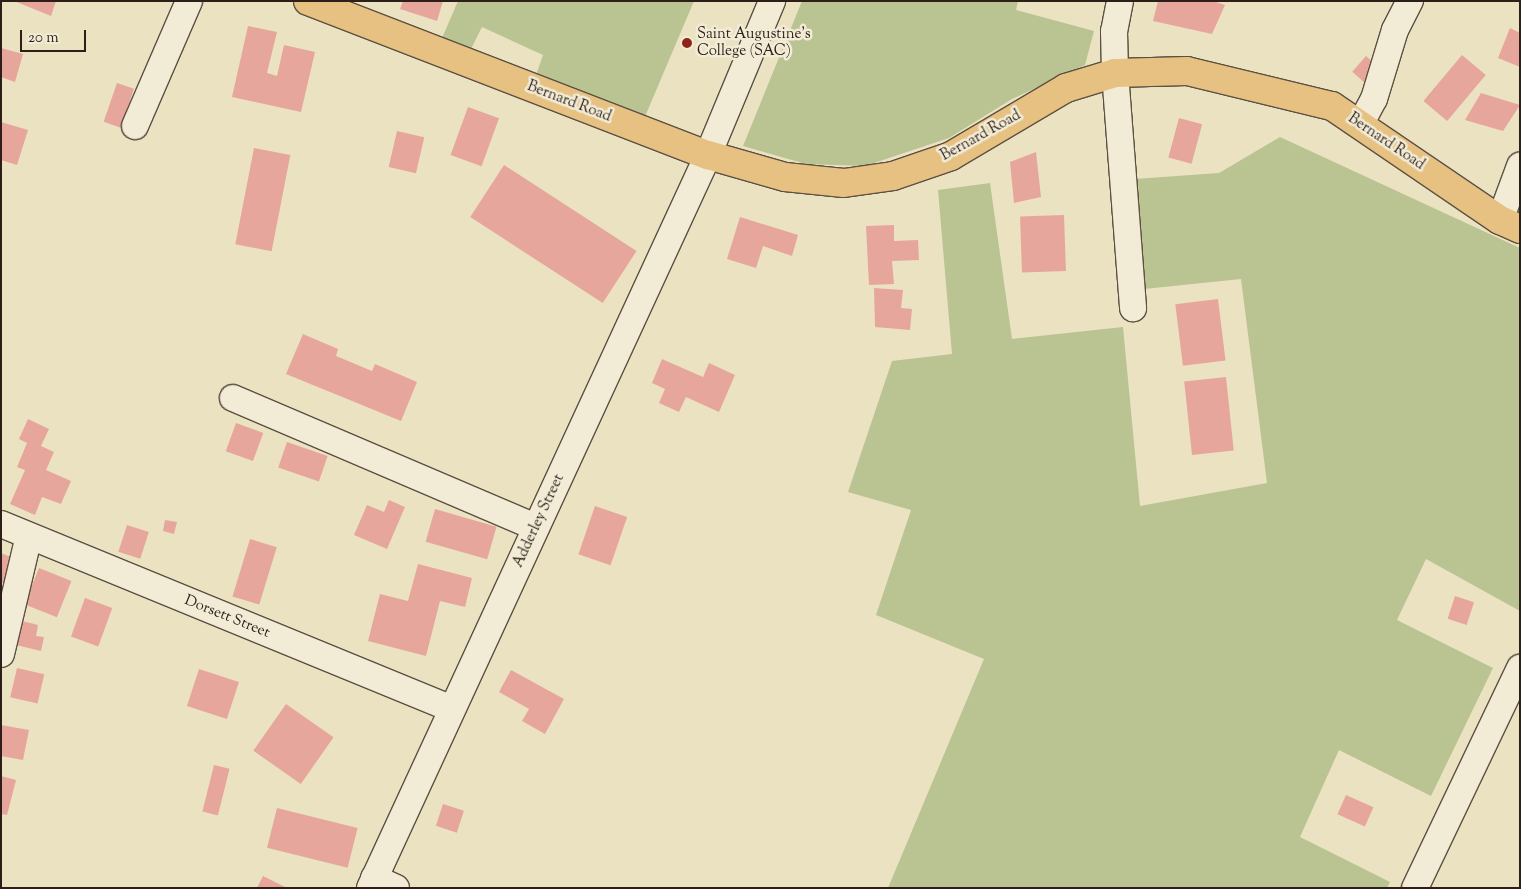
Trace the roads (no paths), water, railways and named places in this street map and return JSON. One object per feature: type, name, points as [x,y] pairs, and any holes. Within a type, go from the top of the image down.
[{"type":"main road","name":"Bernard Road","points":[[308,1],[708,155],[795,178],[844,183],[893,176],[951,156],[1066,88],[1115,73],[1187,71],[1260,86],[1332,106],[1510,225]]},
{"type":"street","points":[[136,126],[189,1]]},
{"type":"street","name":"Adderley Street","points":[[380,885],[452,709],[708,155],[772,1]]},
{"type":"street","points":[[1120,1],[1114,31],[1115,73],[1133,308]]},
{"type":"street","points":[[1360,125],[1374,99],[1395,30],[1410,1]]},
{"type":"street","points":[[1510,225],[1520,166]]},
{"type":"street","points":[[232,398],[536,527]]},
{"type":"street","name":"Dorsett Street","points":[[1,524],[452,709]]},
{"type":"street","points":[[1,654],[29,536]]},
{"type":"street","points":[[1415,888],[1520,668]]},
{"type":"place","name":"Saint Augustine's College (SAC)","points":[[687,43]]}]
